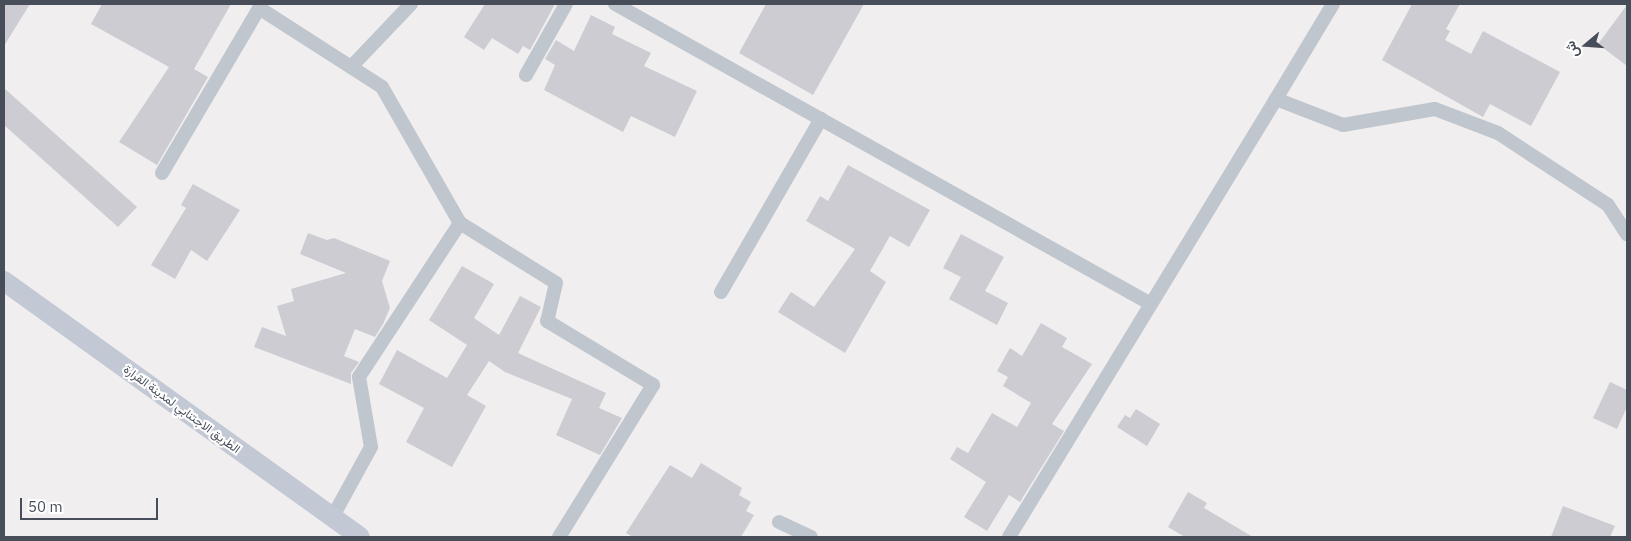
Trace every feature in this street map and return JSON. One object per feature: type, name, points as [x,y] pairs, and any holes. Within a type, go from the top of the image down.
[{"type":"main road","name":"الطريق الاجتنابي لمدينة القرارة","points":[[4,281],[360,537]]},
{"type":"street","points":[[351,67],[411,4]]},
{"type":"street","points":[[526,75],[566,4]]},
{"type":"street","points":[[615,4],[1151,304]]},
{"type":"street","points":[[1009,537],[1333,4]]},
{"type":"street","points":[[162,174],[260,6],[382,87],[460,223],[556,283],[547,320],[653,385],[559,537]]},
{"type":"street","points":[[1276,100],[1343,125],[1435,109],[1498,133],[1608,205],[1627,234]]},
{"type":"street","points":[[721,292],[821,119]]},
{"type":"street","points":[[332,518],[371,447],[359,377],[460,223]]},
{"type":"street","points":[[779,522],[812,537]]},
{"type":"building","points":[[4,4],[30,4],[4,46]]},
{"type":"building","points":[[102,4],[231,4],[194,69],[208,77],[157,165],[119,142],[169,67],[91,24]]},
{"type":"building","points":[[485,4],[555,4],[530,50],[523,46],[518,54],[492,38],[484,50],[464,37]]},
{"type":"building","points":[[766,4],[864,4],[813,95],[739,53]]},
{"type":"building","points":[[1412,4],[1460,4],[1446,29],[1450,31],[1445,40],[1471,54],[1483,31],[1560,72],[1531,126],[1490,104],[1483,117],[1382,60]]},
{"type":"building","points":[[1627,5],[1627,66],[1598,44]]},
{"type":"building","points":[[591,15],[615,27],[612,34],[651,53],[644,66],[697,91],[675,137],[631,116],[623,132],[544,90],[555,65],[545,59],[556,40],[574,51]]},
{"type":"building","points":[[4,88],[137,207],[118,227],[4,125]]},
{"type":"building","points":[[848,165],[930,210],[909,247],[890,236],[870,271],[886,282],[845,353],[778,312],[791,292],[814,307],[855,249],[806,221],[820,196],[828,201]]},
{"type":"building","points":[[193,184],[240,210],[207,261],[191,250],[175,279],[151,265],[186,208],[181,205]]},
{"type":"building","points":[[308,233],[327,240],[334,238],[390,261],[382,281],[390,308],[383,324],[375,337],[355,329],[344,356],[359,362],[351,373],[351,384],[254,347],[262,327],[286,336],[277,306],[294,301],[291,289],[346,273],[300,254]]},
{"type":"building","points":[[961,234],[1004,257],[985,291],[1008,303],[997,325],[949,299],[961,277],[943,268]]},
{"type":"building","points":[[462,266],[494,284],[474,318],[499,335],[520,296],[541,307],[518,353],[606,393],[599,408],[622,418],[600,455],[556,435],[572,399],[505,372],[489,361],[467,395],[486,406],[452,467],[406,442],[424,408],[379,384],[397,350],[447,378],[467,345],[429,320]]},
{"type":"building","points":[[1041,323],[1067,338],[1062,347],[1092,364],[1052,424],[1064,431],[1020,502],[1009,495],[987,531],[964,517],[986,482],[950,459],[957,447],[968,453],[992,413],[1017,427],[1031,403],[1003,386],[1008,377],[997,371],[1010,348],[1022,356]]},
{"type":"building","points":[[1610,382],[1627,390],[1627,407],[1617,429],[1593,418]]},
{"type":"building","points":[[1136,409],[1160,424],[1147,446],[1117,427],[1125,415],[1130,418]]},
{"type":"building","points":[[701,463],[742,488],[739,495],[751,502],[746,511],[754,515],[741,537],[633,537],[626,533],[670,465],[692,478]]},
{"type":"building","points":[[1188,492],[1207,503],[1204,508],[1253,537],[1185,537],[1168,527]]},
{"type":"building","points":[[1563,506],[1615,526],[1610,537],[1551,537]]}]
